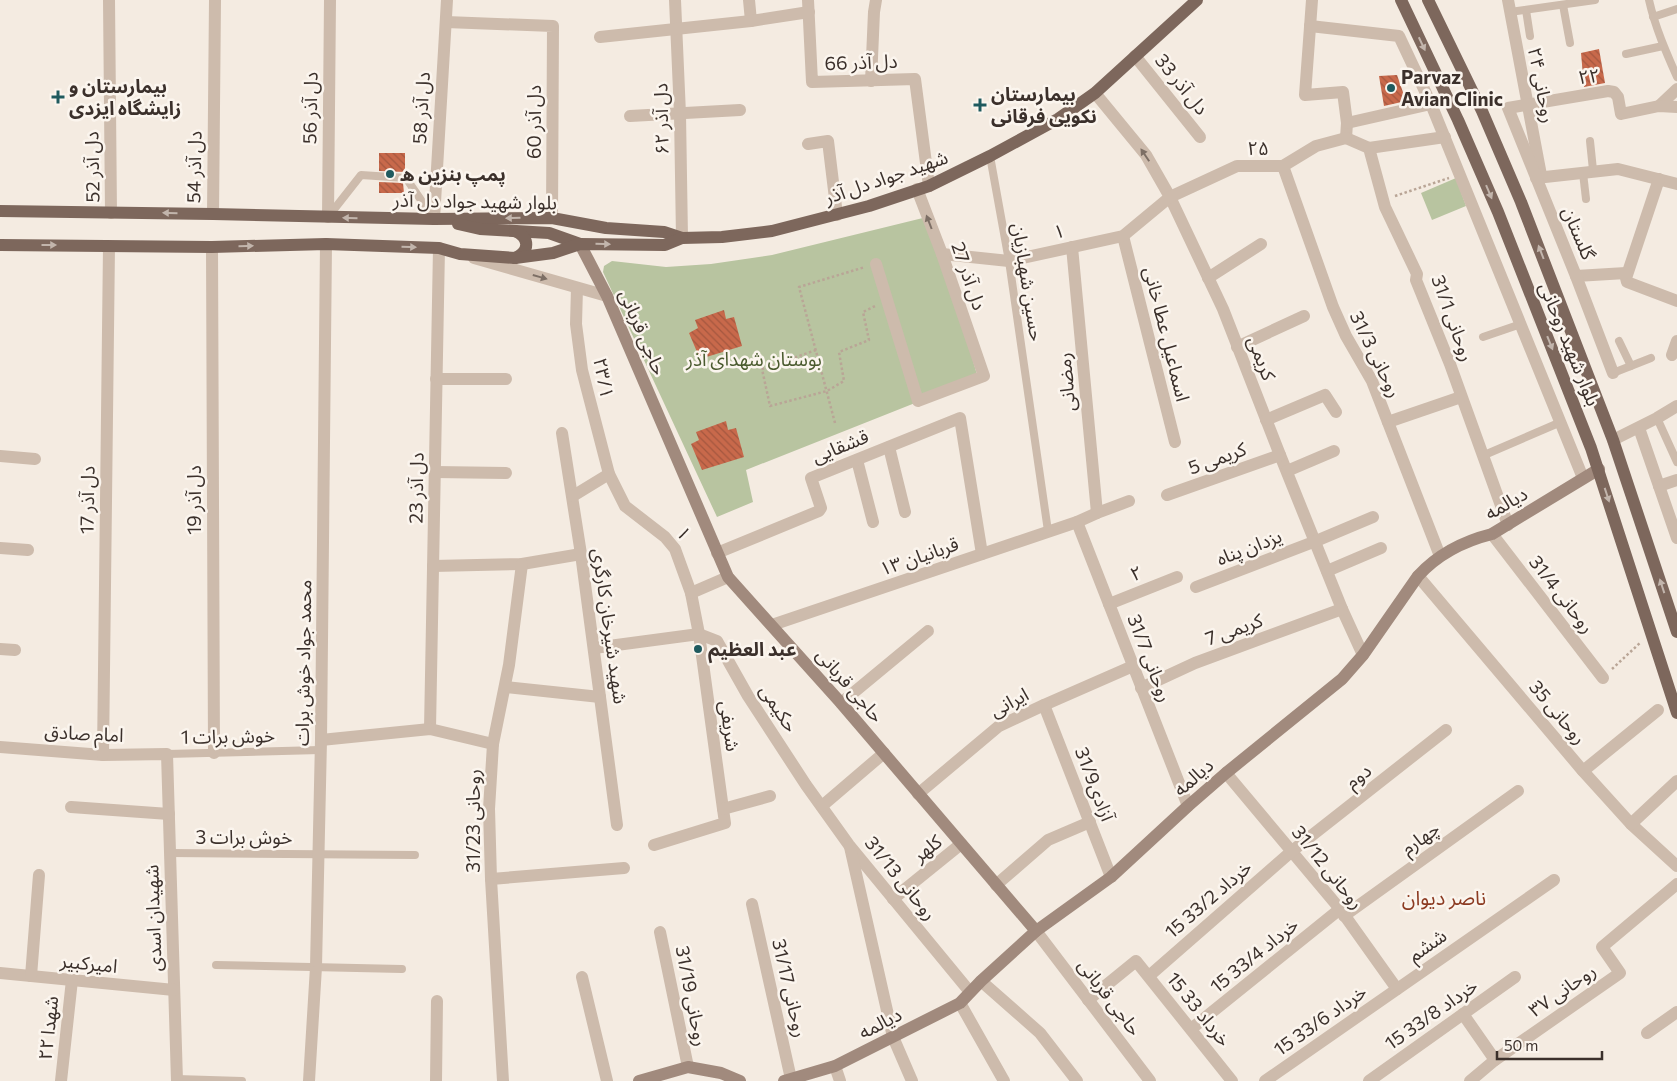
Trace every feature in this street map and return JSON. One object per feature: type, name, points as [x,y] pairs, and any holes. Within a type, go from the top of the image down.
[{"type":"main road","name":"شهید جواد دل آذر","points":[[682,238],[722,237],[772,231],[869,206],[923,187],[990,156],[1058,118],[1095,93],[1197,0]]},
{"type":"main road","name":"بلوار شهید روحانی","points":[[1401,0],[1458,120],[1498,212],[1599,469],[1677,713]]},
{"type":"main road","name":"بلوار شهید روحانی","points":[[1428,0],[1482,111],[1521,202],[1613,440],[1677,632]]},
{"type":"main road","name":"بلوار شهید جواد دل آذر","points":[[0,211],[434,219],[552,218],[606,228],[664,232],[682,238]]},
{"type":"main road","points":[[434,219],[480,229],[549,233],[580,244]]},
{"type":"main road","points":[[515,231],[522,234],[526,240],[526,248],[522,255],[515,258]]},
{"type":"main road","points":[[0,245],[212,247],[326,244],[439,248],[460,254],[515,258],[552,253],[580,244],[665,245],[682,238]]},
{"type":"main road","name":"حاجی قربانی","points":[[580,244],[607,296],[728,577],[841,703],[1036,931]]},
{"type":"main road","name":"دیالمه","points":[[788,1080],[835,1066],[960,1003],[981,981],[1036,931],[1111,877],[1226,773],[1342,679],[1363,654],[1418,576],[1440,556],[1473,539],[1492,534],[1599,469]]},
{"type":"main road","points":[[639,1081],[688,1068],[721,1073],[740,1081]]},
{"type":"street","name":"دل آذر 52","points":[[110,0],[112,213]]},
{"type":"street","name":"دل آذر 54","points":[[213,214],[215,0]]},
{"type":"street","name":"دل آذر 56","points":[[328,217],[330,0]]},
{"type":"street","name":"دل آذر 58","points":[[434,219],[446,0]]},
{"type":"street","name":"دل آذر ۶۲","points":[[675,0],[680,114],[682,238]]},
{"type":"street","points":[[749,0],[751,21]]},
{"type":"street","points":[[871,81],[876,0]]},
{"type":"street","points":[[1312,0],[1305,95],[1343,92],[1347,123],[1346,138],[1369,148],[1445,137]]},
{"type":"street","points":[[600,37],[751,21],[809,6]]},
{"type":"street","name":"دل آذر 66","points":[[809,6],[812,82],[915,79],[923,187]]},
{"type":"street","name":"روحانی ۲۴","points":[[1509,6],[1538,178]]},
{"type":"street","name":"دل آذر 60","points":[[446,22],[553,26],[552,218]]},
{"type":"street","points":[[1310,26],[1399,36],[1445,137],[1583,478]]},
{"type":"street","name":"دل آذر 33","points":[[1135,56],[1200,136]]},
{"type":"street","points":[[1659,106],[1677,89]]},
{"type":"street","name":"۲۲","points":[[1508,108],[1608,91],[1614,92],[1618,97],[1621,114],[1659,106]]},
{"type":"street","name":"کریمی","points":[[1095,93],[1146,155],[1170,197],[1223,309],[1342,609],[1363,654]]},
{"type":"street","points":[[1347,123],[1431,104]]},
{"type":"street","points":[[1659,106],[1677,107]]},
{"type":"street","name":"گلستان","points":[[1508,108],[1538,178],[1613,374]]},
{"type":"street","points":[[630,116],[740,110]]},
{"type":"street","name":"۲۵","points":[[1170,197],[1237,166],[1283,166],[1316,146],[1346,138]]},
{"type":"street","points":[[808,144],[828,141],[836,215]]},
{"type":"street","name":"روحانی 31/1","points":[[1369,148],[1385,207],[1417,274],[1416,280],[1450,364],[1508,524]]},
{"type":"street","name":"روحانی 31/3","points":[[1283,166],[1333,307],[1346,336],[1372,381],[1440,556]]},
{"type":"street","points":[[1538,178],[1618,168],[1677,184]]},
{"type":"street","points":[[1659,179],[1626,273],[1627,282],[1677,301]]},
{"type":"street","name":"دل آذر 27","points":[[887,300],[918,401],[984,376],[942,254],[923,187]]},
{"type":"street","name":"۱","points":[[942,254],[1009,261],[1123,236],[1170,197]]},
{"type":"street","name":"اسماعیل عطا خانی","points":[[1123,236],[1175,442]]},
{"type":"street","name":"محمد جواد خوش برات","points":[[309,1081],[316,967],[326,244]]},
{"type":"street","points":[[1208,278],[1261,244]]},
{"type":"street","name":"دل آذر 17","points":[[103,755],[109,246]]},
{"type":"street","name":"دل آذر 19","points":[[212,247],[214,753]]},
{"type":"street","name":"رمضانی","points":[[1072,247],[1097,513]]},
{"type":"street","name":"دل آذر 23","points":[[430,729],[439,248]]},
{"type":"street","points":[[460,254],[607,296]]},
{"type":"street","points":[[876,264],[887,300]]},
{"type":"street","points":[[1576,276],[1626,273]]},
{"type":"street","name":"۲۳/۱","points":[[577,288],[576,324],[582,370],[608,474]]},
{"type":"street","points":[[1237,347],[1304,316]]},
{"type":"street","points":[[1672,355],[1677,341]]},
{"type":"street","points":[[436,379],[506,380]]},
{"type":"street","points":[[1266,420],[1325,394],[1336,412]]},
{"type":"street","points":[[1388,422],[1461,397]]},
{"type":"street","points":[[1613,440],[1639,428],[1677,406]]},
{"type":"street","name":"قشقایی","points":[[717,553],[819,511],[821,508],[811,478],[960,418],[982,554]]},
{"type":"street","points":[[1639,428],[1676,530]]},
{"type":"street","name":"شهید شیرخان کارگری","points":[[562,432],[573,496],[617,825]]},
{"type":"street","points":[[889,447],[905,512]]},
{"type":"street","points":[[1287,472],[1334,451]]},
{"type":"street","points":[[0,456],[35,458]]},
{"type":"street","name":"کریمی 5","points":[[1167,496],[1280,456]]},
{"type":"street","points":[[857,460],[873,522]]},
{"type":"street","points":[[435,472],[506,473]]},
{"type":"street","points":[[573,496],[608,474]]},
{"type":"street","name":"۱","points":[[608,474],[625,506],[676,548],[691,593],[699,634]]},
{"type":"street","points":[[1659,486],[1677,480]]},
{"type":"street","name":"۱۳ قربانیان","points":[[772,626],[1077,522],[1129,501]]},
{"type":"street","name":"یزدان پناه","points":[[1196,587],[1373,517]]},
{"type":"street","name":"روحانی 31/7","points":[[1077,522],[1188,806]]},
{"type":"street","name":"روحانی 31/4","points":[[1492,534],[1603,678]]},
{"type":"street","points":[[0,548],[28,550]]},
{"type":"street","points":[[1327,571],[1381,548]]},
{"type":"street","points":[[433,566],[522,564],[581,554]]},
{"type":"street","name":"روحانی 31/23","points":[[504,1081],[491,879],[489,809],[493,744],[509,665],[522,564]]},
{"type":"street","name":"روحانی 35","points":[[1418,576],[1583,770],[1632,824],[1677,866]]},
{"type":"street","points":[[691,593],[728,577]]},
{"type":"street","name":"۲","points":[[1109,604],[1177,577]]},
{"type":"street","name":"کریمی 7","points":[[1141,688],[1195,663],[1342,609]]},
{"type":"street","points":[[841,703],[928,631]]},
{"type":"street","points":[[594,648],[699,634]]},
{"type":"street","name":"حکیمی","points":[[699,634],[717,641],[748,696],[806,785]]},
{"type":"street","name":"شریفی","points":[[654,845],[724,823],[699,634]]},
{"type":"street","points":[[0,649],[15,650]]},
{"type":"street","name":"ایرانی","points":[[918,794],[999,726],[1133,666]]},
{"type":"street","points":[[505,687],[600,697]]},
{"type":"street","name":"آزادی31/9","points":[[1044,705],[1111,877]]},
{"type":"street","points":[[1583,770],[1658,710]]},
{"type":"street","points":[[320,745],[430,729],[493,744]]},
{"type":"street","name":"دوم","points":[[1292,851],[1446,730]]},
{"type":"street","name":"امام صادق","points":[[0,747],[103,755],[167,754]]},
{"type":"street","points":[[822,806],[884,753]]},
{"type":"street","name":"شهیدان اسدی","points":[[167,754],[177,1080]]},
{"type":"street","name":"روحانی 31/12","points":[[1226,773],[1342,912],[1397,989]]},
{"type":"street","points":[[1632,824],[1677,780]]},
{"type":"street","name":"روحانی 31/13","points":[[806,785],[849,845],[970,992]]},
{"type":"street","name":"چهارم","points":[[1342,912],[1518,791]]},
{"type":"street","points":[[723,810],[770,796]]},
{"type":"street","points":[[71,807],[169,814]]},
{"type":"street","points":[[996,885],[1048,840],[1090,822]]},
{"type":"street","name":"کلهر","points":[[893,899],[961,844]]},
{"type":"street","points":[[849,845],[893,1037],[912,1081]]},
{"type":"street","name":"15 خرداد 33/2","points":[[1149,976],[1292,851]]},
{"type":"street","points":[[491,879],[624,868]]},
{"type":"street","points":[[31,976],[39,875]]},
{"type":"street","name":"ششم","points":[[1397,989],[1554,880]]},
{"type":"street","name":"روحانی ۳۷","points":[[1470,1081],[1494,1060],[1620,973],[1602,947],[1677,884]]},
{"type":"street","name":"روحانی 31/17","points":[[752,904],[788,1080]]},
{"type":"street","name":"15 خرداد 33/4","points":[[1191,1029],[1342,912]]},
{"type":"street","name":"حاجی قربانی","points":[[1036,931],[1150,1081]]},
{"type":"street","name":"روحانی 31/19","points":[[660,932],[688,1068]]},
{"type":"street","name":"15 خرداد 33","points":[[1088,1000],[1136,961],[1232,1081]]},
{"type":"street","name":"امیرکبیر","points":[[0,973],[174,990]]},
{"type":"street","points":[[582,977],[607,1081]]},
{"type":"street","name":"15 خرداد 33/8","points":[[1369,1081],[1514,978]]},
{"type":"street","name":"شهدا ۲۲","points":[[61,1081],[72,980]]},
{"type":"street","points":[[981,981],[1040,1033],[1077,1081]]},
{"type":"street","name":"15 خرداد 33/6","points":[[1265,1081],[1397,989]]},
{"type":"street","points":[[436,1081],[437,1001]]},
{"type":"street","points":[[960,1003],[1004,1081]]},
{"type":"street","points":[[1647,1033],[1677,1012]]},
{"type":"street","points":[[1463,1014],[1494,1060]]},
{"type":"street","points":[[835,1066],[840,1081]]},
{"type":"lane","points":[[1509,6],[1526,10],[1594,0]]},
{"type":"lane","points":[[1649,0],[1663,46],[1677,77]]},
{"type":"lane","points":[[1563,4],[1570,42]]},
{"type":"lane","points":[[1653,17],[1677,9]]},
{"type":"lane","points":[[1526,10],[1530,36]]},
{"type":"lane","points":[[1626,54],[1663,46]]},
{"type":"lane","points":[[1586,199],[1590,141]]},
{"type":"lane","name":"حسین شهبازیان","points":[[990,156],[1009,261],[1048,531]]},
{"type":"lane","points":[[328,217],[360,175],[406,178],[434,219]]},
{"type":"lane","points":[[1483,337],[1521,324]]},
{"type":"lane","points":[[1619,340],[1631,366]]},
{"type":"lane","points":[[1613,374],[1651,358]]},
{"type":"lane","points":[[1657,418],[1677,462]]},
{"type":"lane","points":[[1482,456],[1561,422]]},
{"type":"lane","name":"خوش برات 1","points":[[167,754],[214,753],[320,745]]},
{"type":"lane","name":"خوش برات 3","points":[[170,853],[415,855]]},
{"type":"lane","points":[[216,964],[402,969]]},
{"type":"lane","points":[[177,1080],[242,1081]]},
{"type":"path","points":[[1383,200],[1460,174]]},
{"type":"path","points":[[835,423],[799,287],[876,264]]},
{"type":"path","points":[[816,350],[762,369],[770,406],[827,391],[844,381],[839,352],[868,340],[863,312],[887,300]]},
{"type":"path","points":[[1603,678],[1651,632]]},
{"type":"green space","points":[[1456,178],[1466,206],[1432,220],[1421,193]]},
{"type":"green space","name":"بوستان شهدای آذر","points":[[931,216],[978,378],[746,470],[753,502],[717,517],[603,272],[604,266],[612,261],[666,267],[711,264],[772,255]]},
{"type":"building","points":[[1599,49],[1605,83],[1584,87],[1581,53]]},
{"type":"building","name":"Parvaz Avian Clinic","points":[[1397,75],[1406,101],[1384,106],[1379,76]]},
{"type":"building","points":[[379,153],[405,153],[405,172],[379,171]]},
{"type":"building","points":[[379,182],[403,183],[404,193],[379,193]]},
{"type":"building","points":[[724,310],[726,319],[734,317],[742,346],[700,359],[689,333],[698,328],[695,320]]},
{"type":"building","points":[[726,421],[728,430],[736,428],[744,457],[702,470],[691,444],[699,440],[696,432]]},
{"type":"place","name":"Parvaz Avian Clinic","points":[[1391,88]]},
{"type":"place","name":"بیمارستان و زایشگاه ایزدی","points":[[58,97]]},
{"type":"place","name":"بیمارستان نکویی فرقانی","points":[[980,105]]},
{"type":"place","name":"پمپ بنزین ه","points":[[390,174]]},
{"type":"place","name":"عبد العظيم","points":[[698,649]]},
{"type":"district","name":"ناصر دیوان","points":[[1444,898]]}]
